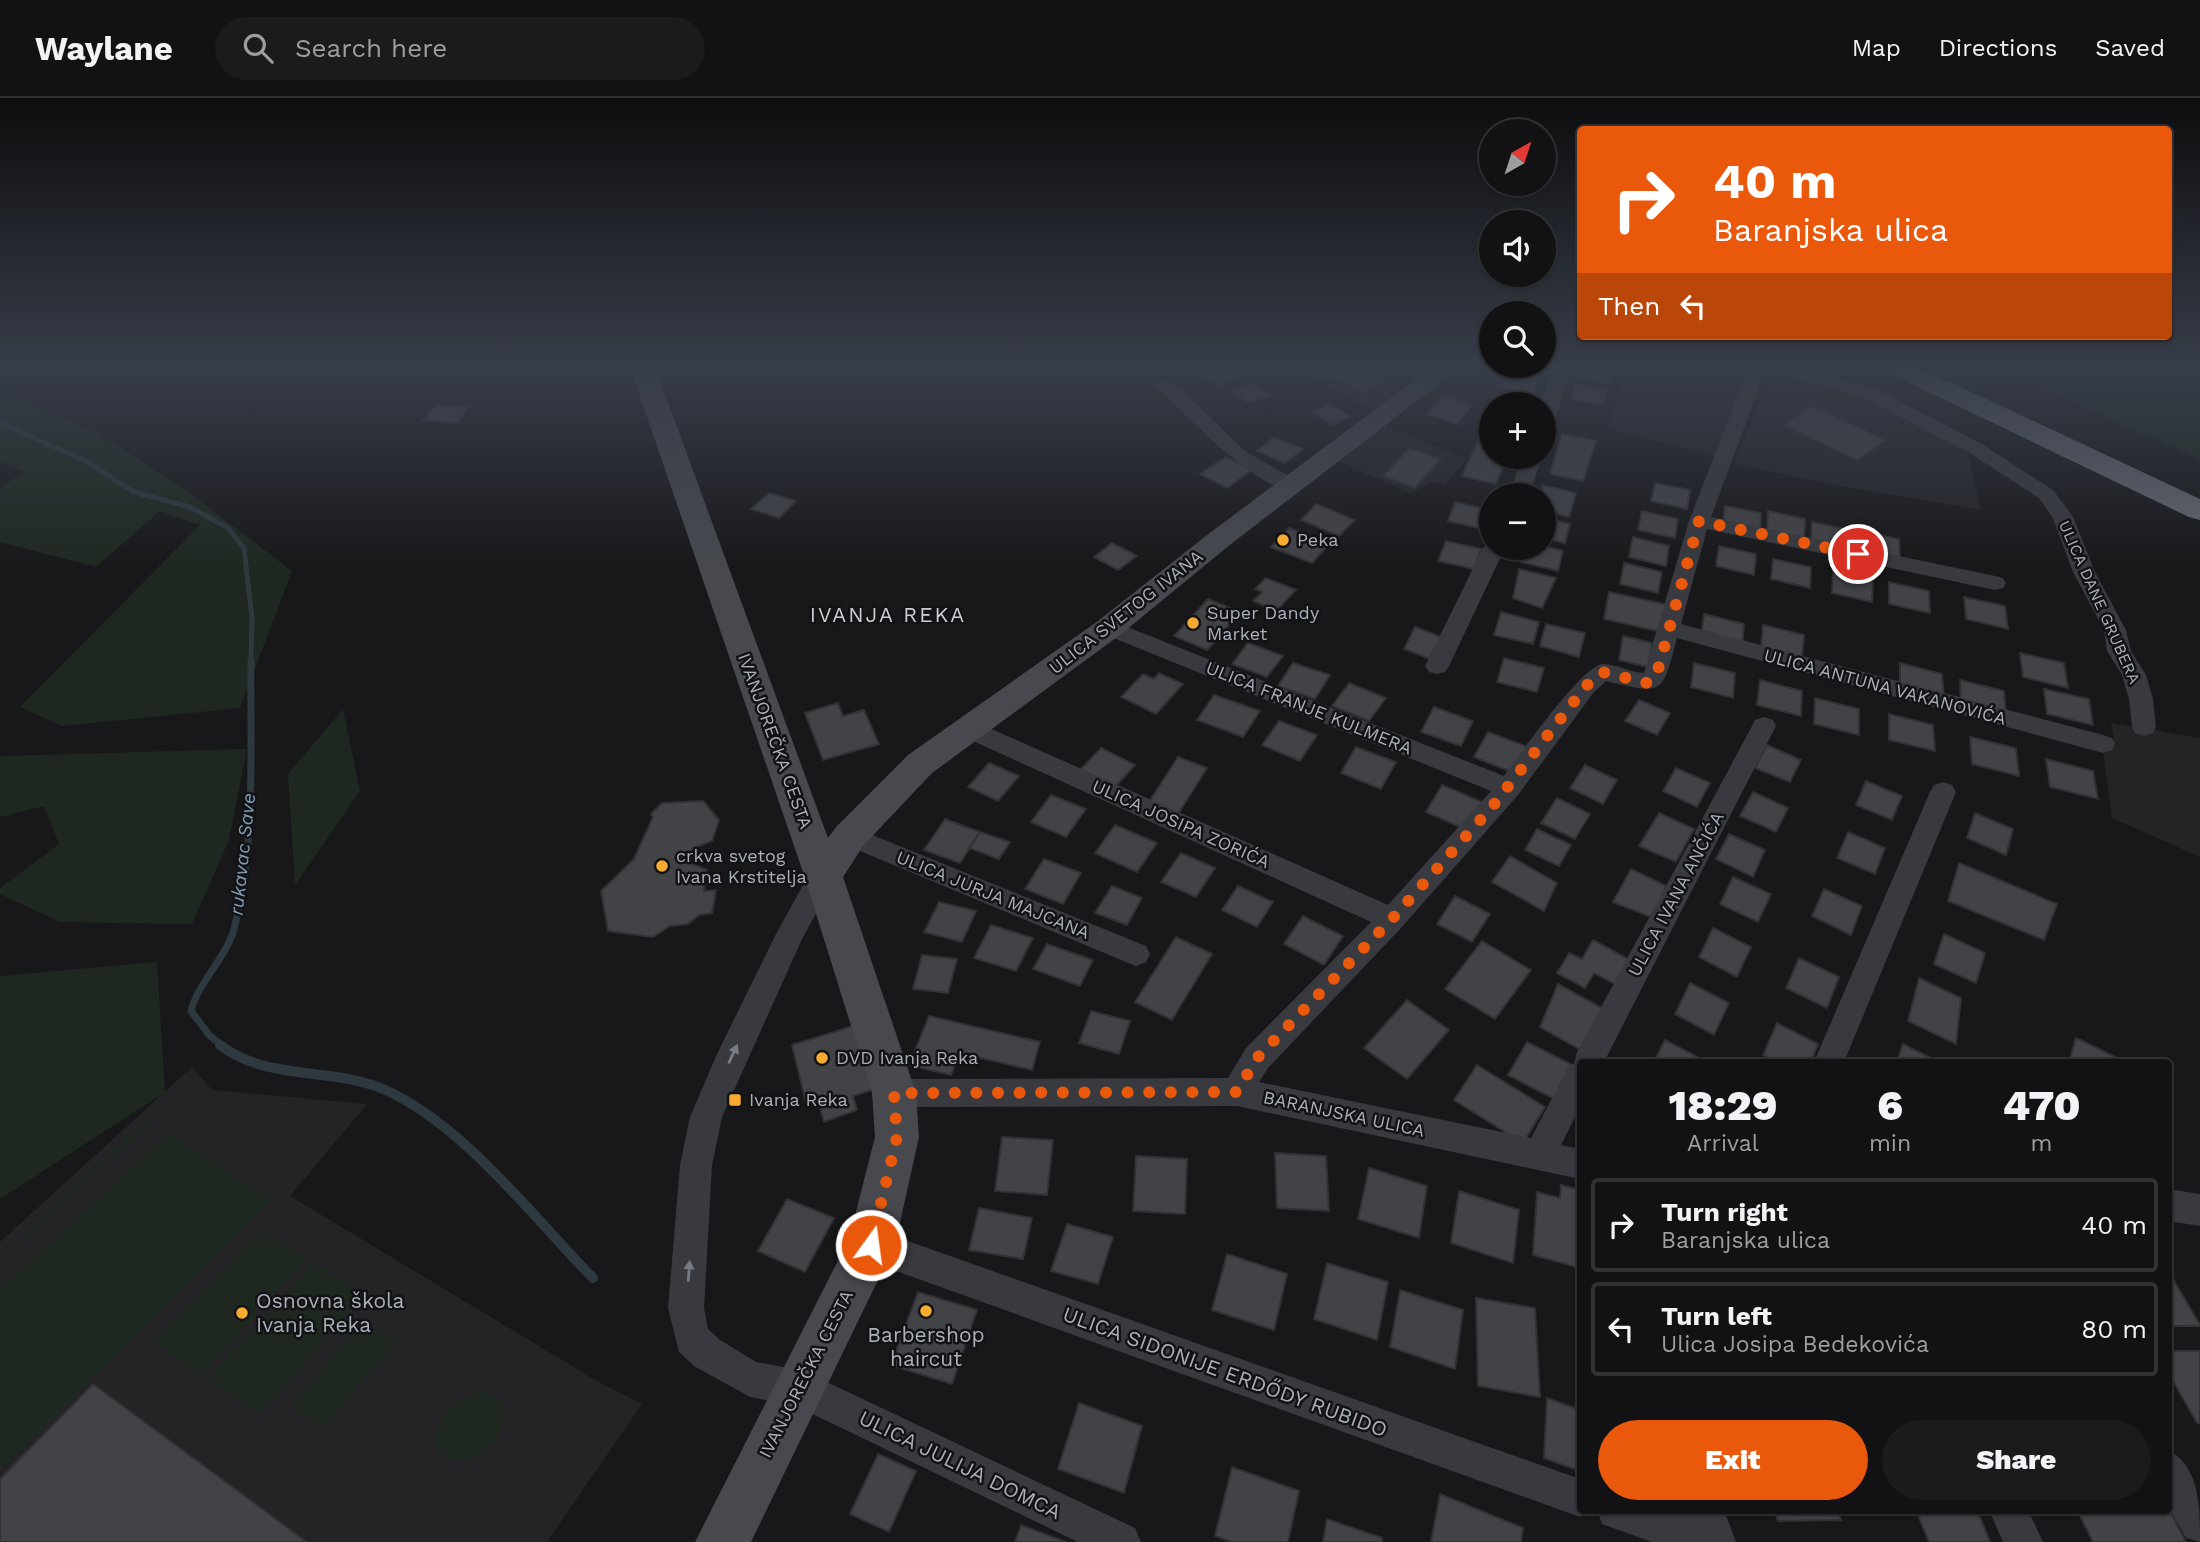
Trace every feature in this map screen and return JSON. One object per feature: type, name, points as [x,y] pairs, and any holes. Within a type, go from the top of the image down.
[{"type":"highway","points":[[2039,434],[2200,511]]},
{"type":"highway","points":[[2080,434],[2200,491]]},
{"type":"highway","points":[[2070,449],[2100,473],[2200,525]]},
{"type":"main road","name":"IVANJOREČKA CESTA","points":[[666,434],[823,876],[894,1093],[897,1137],[871,1245],[722,1542]]},
{"type":"main road","name":"ULICA SVETOG IVANA","points":[[823,876],[850,836],[920,764],[1109,628],[1360,434]]},
{"type":"street","points":[[1217,434],[1238,455],[1292,486]]},
{"type":"street","points":[[1237,1092],[1257,1058],[1392,919],[1509,788],[1586,686],[1602,672],[1647,683],[1656,677],[1699,521],[1732,434]]},
{"type":"street","name":"ULICA DANE GRUBERA","points":[[1947,434],[1998,462],[2046,494],[2063,517],[2084,572],[2115,629],[2119,651],[2134,675],[2141,699],[2144,727]]},
{"type":"street","points":[[1699,521],[1995,583]]},
{"type":"street","points":[[1437,666],[1488,560]]},
{"type":"street","name":"ULICA FRANJE KULMERA","points":[[1109,628],[1509,788]]},
{"type":"street","name":"ULICA ANTUNA VAKANOVIĆA","points":[[1668,628],[2103,744]]},
{"type":"street","name":"ULICA IVANA ANČIĆA","points":[[1590,1059],[1764,726]]},
{"type":"street","name":"ULICA JOSIPA ZORIĆA","points":[[970,729],[1392,919]]},
{"type":"street","points":[[1830,1059],[1943,792]]},
{"type":"street","name":"ULICA JURJA MAJCANA","points":[[850,836],[1136,954]]},
{"type":"street","name":"ULICA JULIJA DOMCA","points":[[823,876],[790,933],[706,1117],[696,1165],[686,1308],[692,1339],[707,1353],[750,1379],[799,1388],[1121,1542]]},
{"type":"street","points":[[1539,1155],[1577,1082]]},
{"type":"street","name":"BARANJSKA ULICA","points":[[894,1093],[1237,1092],[1577,1163]]},
{"type":"street","points":[[2172,1206],[2200,1210]]},
{"type":"street","name":"ULICA SIDONIJE ERDŐDY RUBIDO","points":[[871,1245],[1577,1497]]},
{"type":"street","points":[[2172,1476],[2200,1524]]},
{"type":"street","points":[[1627,1514],[1707,1542]]},
{"type":"street","points":[[1706,1514],[1716,1542]]},
{"type":"street","points":[[2010,1514],[2023,1542]]},
{"type":"shaded area","points":[[0,434],[101,434],[194,496],[292,571],[240,708],[62,726],[20,707],[200,525],[160,511],[96,567],[0,542],[0,488],[24,472],[0,462]]},
{"type":"shaded area","points":[[1371,434],[1406,434],[1467,459],[1444,485],[1434,482],[1410,493],[1338,461]]},
{"type":"shaded area","points":[[1631,434],[1725,434],[1717,457]]},
{"type":"shaded area","points":[[1746,434],[1936,434],[1967,451],[1981,510],[1840,486],[1734,464]]},
{"type":"shaded area","points":[[2144,434],[2200,434],[2200,460]]},
{"type":"shaded area","points":[[343,709],[360,791],[295,885],[288,774]]},
{"type":"shaded area","points":[[2111,723],[2200,738],[2200,857],[2112,818],[2103,752],[2106,740],[2114,740]]},
{"type":"shaded area","points":[[247,749],[229,840],[192,924],[60,922],[0,894],[0,888],[59,844],[44,806],[0,817],[0,756]]},
{"type":"shaded area","points":[[157,962],[165,1092],[0,1199],[0,976]]},
{"type":"shaded area","name":"Osnovna škola Ivanja Reka","points":[[192,1067],[212,1090],[367,1104],[290,1196],[602,1384],[642,1404],[547,1542],[0,1542],[0,1242]]},
{"type":"shaded area","points":[[149,1117],[153,1119],[26,1238],[23,1235]]},
{"type":"shaded area","points":[[170,1133],[270,1200],[0,1470],[0,1289]]},
{"type":"shaded area","points":[[261,1231],[307,1259],[201,1375],[154,1343]]},
{"type":"shaded area","points":[[313,1263],[364,1294],[260,1414],[208,1379]]},
{"type":"shaded area","points":[[363,1320],[396,1341],[324,1427],[291,1405]]},
{"type":"shaded area","points":[[480,1392],[495,1397],[502,1406],[504,1418],[501,1431],[483,1453],[470,1460],[456,1461],[444,1457],[438,1449],[436,1439],[445,1416],[466,1397]]},
{"type":"building","points":[[1562,434],[1596,441],[1583,481],[1550,474],[1552,469],[1556,469],[1556,454]]},
{"type":"building","points":[[1803,434],[1874,434],[1886,440],[1857,460]]},
{"type":"building","points":[[1274,437],[1303,449],[1285,463],[1257,451]]},
{"type":"building","points":[[1479,439],[1479,469],[1502,469],[1496,483],[1462,476]]},
{"type":"building","points":[[1409,448],[1441,459],[1415,488],[1383,476]]},
{"type":"building","points":[[1226,457],[1252,470],[1227,488],[1200,474]]},
{"type":"building","points":[[1655,483],[1690,490],[1687,509],[1651,501]]},
{"type":"building","points":[[1556,488],[1576,493],[1569,517],[1556,513]]},
{"type":"building","points":[[769,493],[796,501],[779,518],[751,509]]},
{"type":"building","points":[[1455,502],[1479,507],[1479,528],[1448,521]]},
{"type":"building","points":[[1316,504],[1355,520],[1339,536],[1301,520]]},
{"type":"building","points":[[1725,506],[1761,513],[1760,532],[1723,524]]},
{"type":"building","points":[[1642,511],[1678,519],[1675,538],[1638,530]]},
{"type":"building","points":[[1768,511],[1805,519],[1804,539],[1767,530]]},
{"type":"building","points":[[1556,521],[1570,524],[1565,543],[1556,541]]},
{"type":"building","points":[[1812,522],[1850,530],[1849,549],[1811,541]]},
{"type":"building","points":[[1289,528],[1329,544],[1312,563],[1271,547]]},
{"type":"building","points":[[1861,531],[1899,539],[1900,559],[1861,550]]},
{"type":"building","points":[[1633,537],[1669,546],[1666,566],[1629,557]]},
{"type":"building","points":[[1446,541],[1479,549],[1474,569],[1438,561]]},
{"type":"building","points":[[1112,543],[1137,556],[1118,570],[1094,557]]},
{"type":"building","points":[[1719,546],[1756,554],[1754,575],[1716,566]]},
{"type":"building","points":[[1556,549],[1563,551],[1558,571],[1521,562],[1556,560]]},
{"type":"building","points":[[1773,559],[1811,567],[1810,588],[1771,579]]},
{"type":"building","points":[[1624,563],[1662,572],[1658,593],[1620,584]]},
{"type":"building","points":[[1519,569],[1556,578],[1542,608],[1513,598]]},
{"type":"building","points":[[1833,572],[1873,581],[1872,602],[1832,593]]},
{"type":"building","points":[[1266,578],[1296,590],[1276,611],[1253,601],[1262,592],[1255,589]]},
{"type":"building","points":[[1889,582],[1929,591],[1930,613],[1889,604]]},
{"type":"building","points":[[1609,592],[1669,605],[1666,633],[1604,619]]},
{"type":"building","points":[[1964,597],[2005,606],[2008,629],[1966,619]]},
{"type":"building","points":[[1208,599],[1240,612],[1207,650],[1174,636]]},
{"type":"building","points":[[1501,612],[1539,622],[1533,644],[1494,635]]},
{"type":"building","points":[[1704,614],[1744,624],[1742,647],[1701,637]]},
{"type":"building","points":[[1546,624],[1585,633],[1579,657],[1540,646]]},
{"type":"building","points":[[1763,625],[1804,635],[1802,658],[1761,648]]},
{"type":"building","points":[[1415,627],[1442,637],[1430,659],[1404,649]]},
{"type":"building","points":[[1623,636],[1652,643],[1648,667],[1619,660]]},
{"type":"building","points":[[1248,643],[1283,656],[1267,677],[1232,664]]},
{"type":"building","points":[[2020,653],[2064,663],[2068,688],[2023,677]]},
{"type":"building","points":[[1504,658],[1544,668],[1537,692],[1497,682]]},
{"type":"building","points":[[1293,663],[1330,675],[1315,699],[1278,686]]},
{"type":"building","points":[[1694,663],[1735,673],[1733,698],[1691,687]]},
{"type":"building","points":[[1900,663],[1942,674],[1944,698],[1900,688]]},
{"type":"building","points":[[1159,673],[1183,684],[1156,714],[1121,697],[1143,674],[1154,679]]},
{"type":"building","points":[[1760,680],[1802,691],[1801,716],[1757,705]]},
{"type":"building","points":[[1960,680],[2004,691],[2006,716],[1961,705]]},
{"type":"building","points":[[1349,683],[1386,698],[1369,721],[1332,706]]},
{"type":"building","points":[[2044,689],[2089,699],[2093,725],[2047,714]]},
{"type":"building","points":[[1214,695],[1260,711],[1243,737],[1197,720]]},
{"type":"building","points":[[1815,698],[1859,709],[1859,735],[1814,724]]},
{"type":"building","points":[[1639,700],[1670,713],[1657,735],[1625,721]]},
{"type":"building","points":[[838,703],[843,716],[864,710],[879,744],[823,760],[805,713]]},
{"type":"building","points":[[1434,707],[1473,721],[1461,746],[1421,732]]},
{"type":"building","points":[[1889,714],[1933,725],[1935,751],[1889,740]]},
{"type":"building","points":[[1279,721],[1317,735],[1300,761],[1262,745]]},
{"type":"building","points":[[1488,732],[1528,747],[1514,773],[1474,757]]},
{"type":"building","points":[[1970,737],[2016,748],[2019,776],[1972,764]]},
{"type":"building","points":[[1767,745],[1801,760],[1790,782],[1755,768]]},
{"type":"building","points":[[1356,747],[1396,762],[1381,789],[1341,773]]},
{"type":"building","points":[[1101,748],[1135,765],[1114,788],[1079,771]]},
{"type":"building","points":[[1178,757],[1207,768],[1178,814],[1149,802]]},
{"type":"building","points":[[2046,759],[2093,771],[2098,799],[2050,787]]},
{"type":"building","points":[[989,763],[1019,776],[998,801],[968,787]]},
{"type":"building","points":[[1585,765],[1617,780],[1603,804],[1570,788]]},
{"type":"building","points":[[1676,768],[1710,783],[1697,807],[1663,791]]},
{"type":"building","points":[[1866,781],[1902,796],[1892,820],[1856,805]]},
{"type":"building","points":[[1442,785],[1482,802],[1467,830],[1426,812]]},
{"type":"building","points":[[1753,792],[1788,808],[1776,832],[1740,816]]},
{"type":"building","points":[[1051,795],[1086,809],[1066,837],[1031,822]]},
{"type":"building","points":[[1557,798],[1590,814],[1575,839],[1541,823]]},
{"type":"building","name":"crkva svetog Ivana Krstitelja","points":[[703,801],[719,820],[712,841],[694,848],[687,862],[707,870],[704,891],[716,890],[712,913],[699,915],[688,924],[670,926],[653,937],[608,931],[601,891],[634,859],[653,817],[651,814],[662,803]]},
{"type":"building","points":[[1659,813],[1694,829],[1676,862],[1639,846]]},
{"type":"building","points":[[1975,813],[2013,829],[2006,855],[1967,838]]},
{"type":"building","points":[[945,819],[980,832],[960,863],[924,850]]},
{"type":"building","points":[[1115,825],[1157,843],[1137,872],[1095,853]]},
{"type":"building","points":[[1537,829],[1571,845],[1559,866],[1525,850]]},
{"type":"building","points":[[980,832],[1010,842],[999,859],[969,848]]},
{"type":"building","points":[[1848,832],[1885,848],[1875,874],[1837,858]]},
{"type":"building","points":[[1729,834],[1765,850],[1753,877],[1716,859]]},
{"type":"building","points":[[1181,853],[1215,868],[1196,897],[1161,882]]},
{"type":"building","points":[[1510,856],[1557,883],[1544,911],[1492,882]]},
{"type":"building","points":[[1044,859],[1081,873],[1063,904],[1025,889]]},
{"type":"building","points":[[1959,863],[2057,904],[2044,940],[1948,901]]},
{"type":"building","points":[[1631,869],[1666,886],[1653,918],[1613,902]]},
{"type":"building","points":[[1733,877],[1771,894],[1758,922],[1720,904]]},
{"type":"building","points":[[1112,886],[1142,898],[1127,925],[1095,913]]},
{"type":"building","points":[[1238,886],[1273,902],[1257,927],[1222,910]]},
{"type":"building","points":[[1824,889],[1862,906],[1851,935],[1812,916]]},
{"type":"building","points":[[1455,896],[1490,914],[1472,942],[1437,924]]},
{"type":"building","points":[[939,902],[976,911],[962,942],[924,932]]},
{"type":"building","points":[[1303,916],[1343,936],[1324,965],[1284,944]]},
{"type":"building","points":[[991,925],[1033,938],[1016,971],[974,958]]},
{"type":"building","points":[[1713,928],[1751,947],[1737,977],[1699,957]]},
{"type":"building","points":[[1944,934],[1985,953],[1976,983],[1934,964]]},
{"type":"building","points":[[1176,937],[1212,954],[1172,1020],[1135,1002]]},
{"type":"building","points":[[1593,940],[1630,960],[1617,985],[1594,973],[1585,988],[1557,973],[1569,953],[1582,959]]},
{"type":"building","points":[[1482,941],[1531,970],[1495,1019],[1445,989]]},
{"type":"building","points":[[1047,944],[1093,960],[1080,986],[1033,969]]},
{"type":"building","points":[[922,955],[957,959],[948,993],[913,989]]},
{"type":"building","points":[[1799,958],[1839,977],[1827,1008],[1786,988]]},
{"type":"building","points":[[1919,978],[1961,998],[1956,1044],[1908,1021]]},
{"type":"building","points":[[1690,983],[1729,1003],[1714,1035],[1675,1014]]},
{"type":"building","points":[[1558,984],[1611,1013],[1588,1054],[1540,1027]]},
{"type":"building","points":[[1407,1000],[1449,1030],[1407,1079],[1364,1048]]},
{"type":"building","points":[[1091,1011],[1130,1021],[1119,1054],[1079,1043]]},
{"type":"building","points":[[929,1016],[1040,1042],[1032,1070],[960,1053],[951,1075],[909,1065]]},
{"type":"building","points":[[1777,1023],[1818,1044],[1812,1059],[1771,1059],[1763,1055]]},
{"type":"building","points":[[853,1026],[872,1090],[853,1096],[857,1110],[824,1122],[817,1095],[805,1099],[792,1045]]},
{"type":"building","points":[[2076,1038],[2120,1059],[2070,1059]]},
{"type":"building","points":[[1665,1040],[1701,1059],[1656,1059]]},
{"type":"building","points":[[1527,1042],[1577,1067],[1577,1075],[1562,1103],[1508,1075]]},
{"type":"building","points":[[1903,1044],[1933,1059],[1898,1059]]},
{"type":"building","points":[[1477,1065],[1545,1107],[1523,1143],[1454,1100]]},
{"type":"building","points":[[1002,1137],[1053,1140],[1047,1195],[995,1191]]},
{"type":"building","points":[[1275,1153],[1326,1156],[1329,1211],[1277,1208]]},
{"type":"building","points":[[1136,1156],[1187,1159],[1185,1214],[1133,1211]]},
{"type":"building","points":[[1369,1168],[1427,1186],[1419,1238],[1358,1219]]},
{"type":"building","points":[[1561,1185],[1577,1189],[1577,1267],[1533,1255],[1537,1192],[1560,1198]]},
{"type":"building","points":[[1459,1191],[1519,1210],[1513,1263],[1451,1243]]},
{"type":"building","points":[[787,1199],[834,1218],[805,1272],[758,1251]]},
{"type":"building","points":[[979,1208],[1032,1218],[1023,1259],[969,1250]]},
{"type":"building","points":[[1067,1224],[1113,1237],[1098,1284],[1051,1271]]},
{"type":"building","points":[[1227,1254],[1287,1274],[1274,1330],[1212,1310]]},
{"type":"building","points":[[1327,1263],[1388,1282],[1377,1340],[1314,1319]]},
{"type":"building","points":[[2172,1278],[2200,1325],[2172,1326]]},
{"type":"building","points":[[1400,1290],[1463,1310],[1455,1369],[1390,1347]]},
{"type":"building","points":[[918,1292],[977,1310],[952,1384],[891,1365]]},
{"type":"building","points":[[1476,1298],[1535,1308],[1540,1397],[1478,1386]]},
{"type":"building","points":[[2172,1351],[2200,1351],[2200,1423],[2197,1423],[2172,1379]]},
{"type":"building","points":[[93,1384],[307,1542],[0,1542],[0,1479]]},
{"type":"building","points":[[1547,1398],[1577,1409],[1577,1470],[1544,1458]]},
{"type":"building","points":[[1079,1403],[1142,1426],[1124,1493],[1058,1469]]},
{"type":"building","points":[[878,1454],[916,1471],[889,1532],[850,1514]]},
{"type":"building","points":[[1232,1467],[1299,1491],[1288,1542],[1231,1542],[1215,1536]]},
{"type":"building","points":[[1440,1494],[1523,1528],[1521,1542],[1431,1542]]},
{"type":"building","points":[[1775,1514],[1839,1514],[1841,1520],[1778,1521]]},
{"type":"building","points":[[1918,1514],[1979,1514],[1990,1542],[1929,1542]]},
{"type":"building","points":[[2079,1514],[2171,1514],[2186,1542],[2093,1542]]},
{"type":"building","points":[[1327,1519],[1382,1538],[1382,1542],[1323,1542]]},
{"type":"building","points":[[1021,1525],[1066,1542],[1015,1542]]},
{"type":"waterway","name":"rukavac Save","points":[[26,434],[86,461],[134,492],[190,507],[228,528],[244,548],[252,618],[251,663]]},
{"type":"waterway","name":"rukavac Save","points":[[223,1046],[210,1036],[191,1011],[200,989],[231,937],[242,893],[249,827],[251,661]]},
{"type":"waterway","name":"rukavac Save","points":[[220,1045],[258,1064],[363,1082],[412,1104],[468,1147],[593,1278]]},
{"type":"place","name":"Peka","points":[[1283,540]]},
{"type":"place","name":"Super Dandy Market","points":[[1193,623]]},
{"type":"place","name":"crkva svetog Ivana Krstitelja","points":[[662,866]]},
{"type":"place","name":"DVD Ivanja Reka","points":[[822,1058]]},
{"type":"place","name":"Ivanja Reka","points":[[735,1100]]},
{"type":"place","name":"Barbershop haircut","points":[[926,1311]]},
{"type":"place","name":"Osnovna škola Ivanja Reka","points":[[242,1313]]},
{"type":"district","name":"IVANJA REKA","points":[[888,615]]},
{"type":"route","points":[[871,1245],[897,1137],[894,1093],[1237,1092],[1257,1058],[1392,919],[1509,788],[1586,686],[1602,672],[1647,683],[1656,677],[1699,521],[1858,554]]}]
